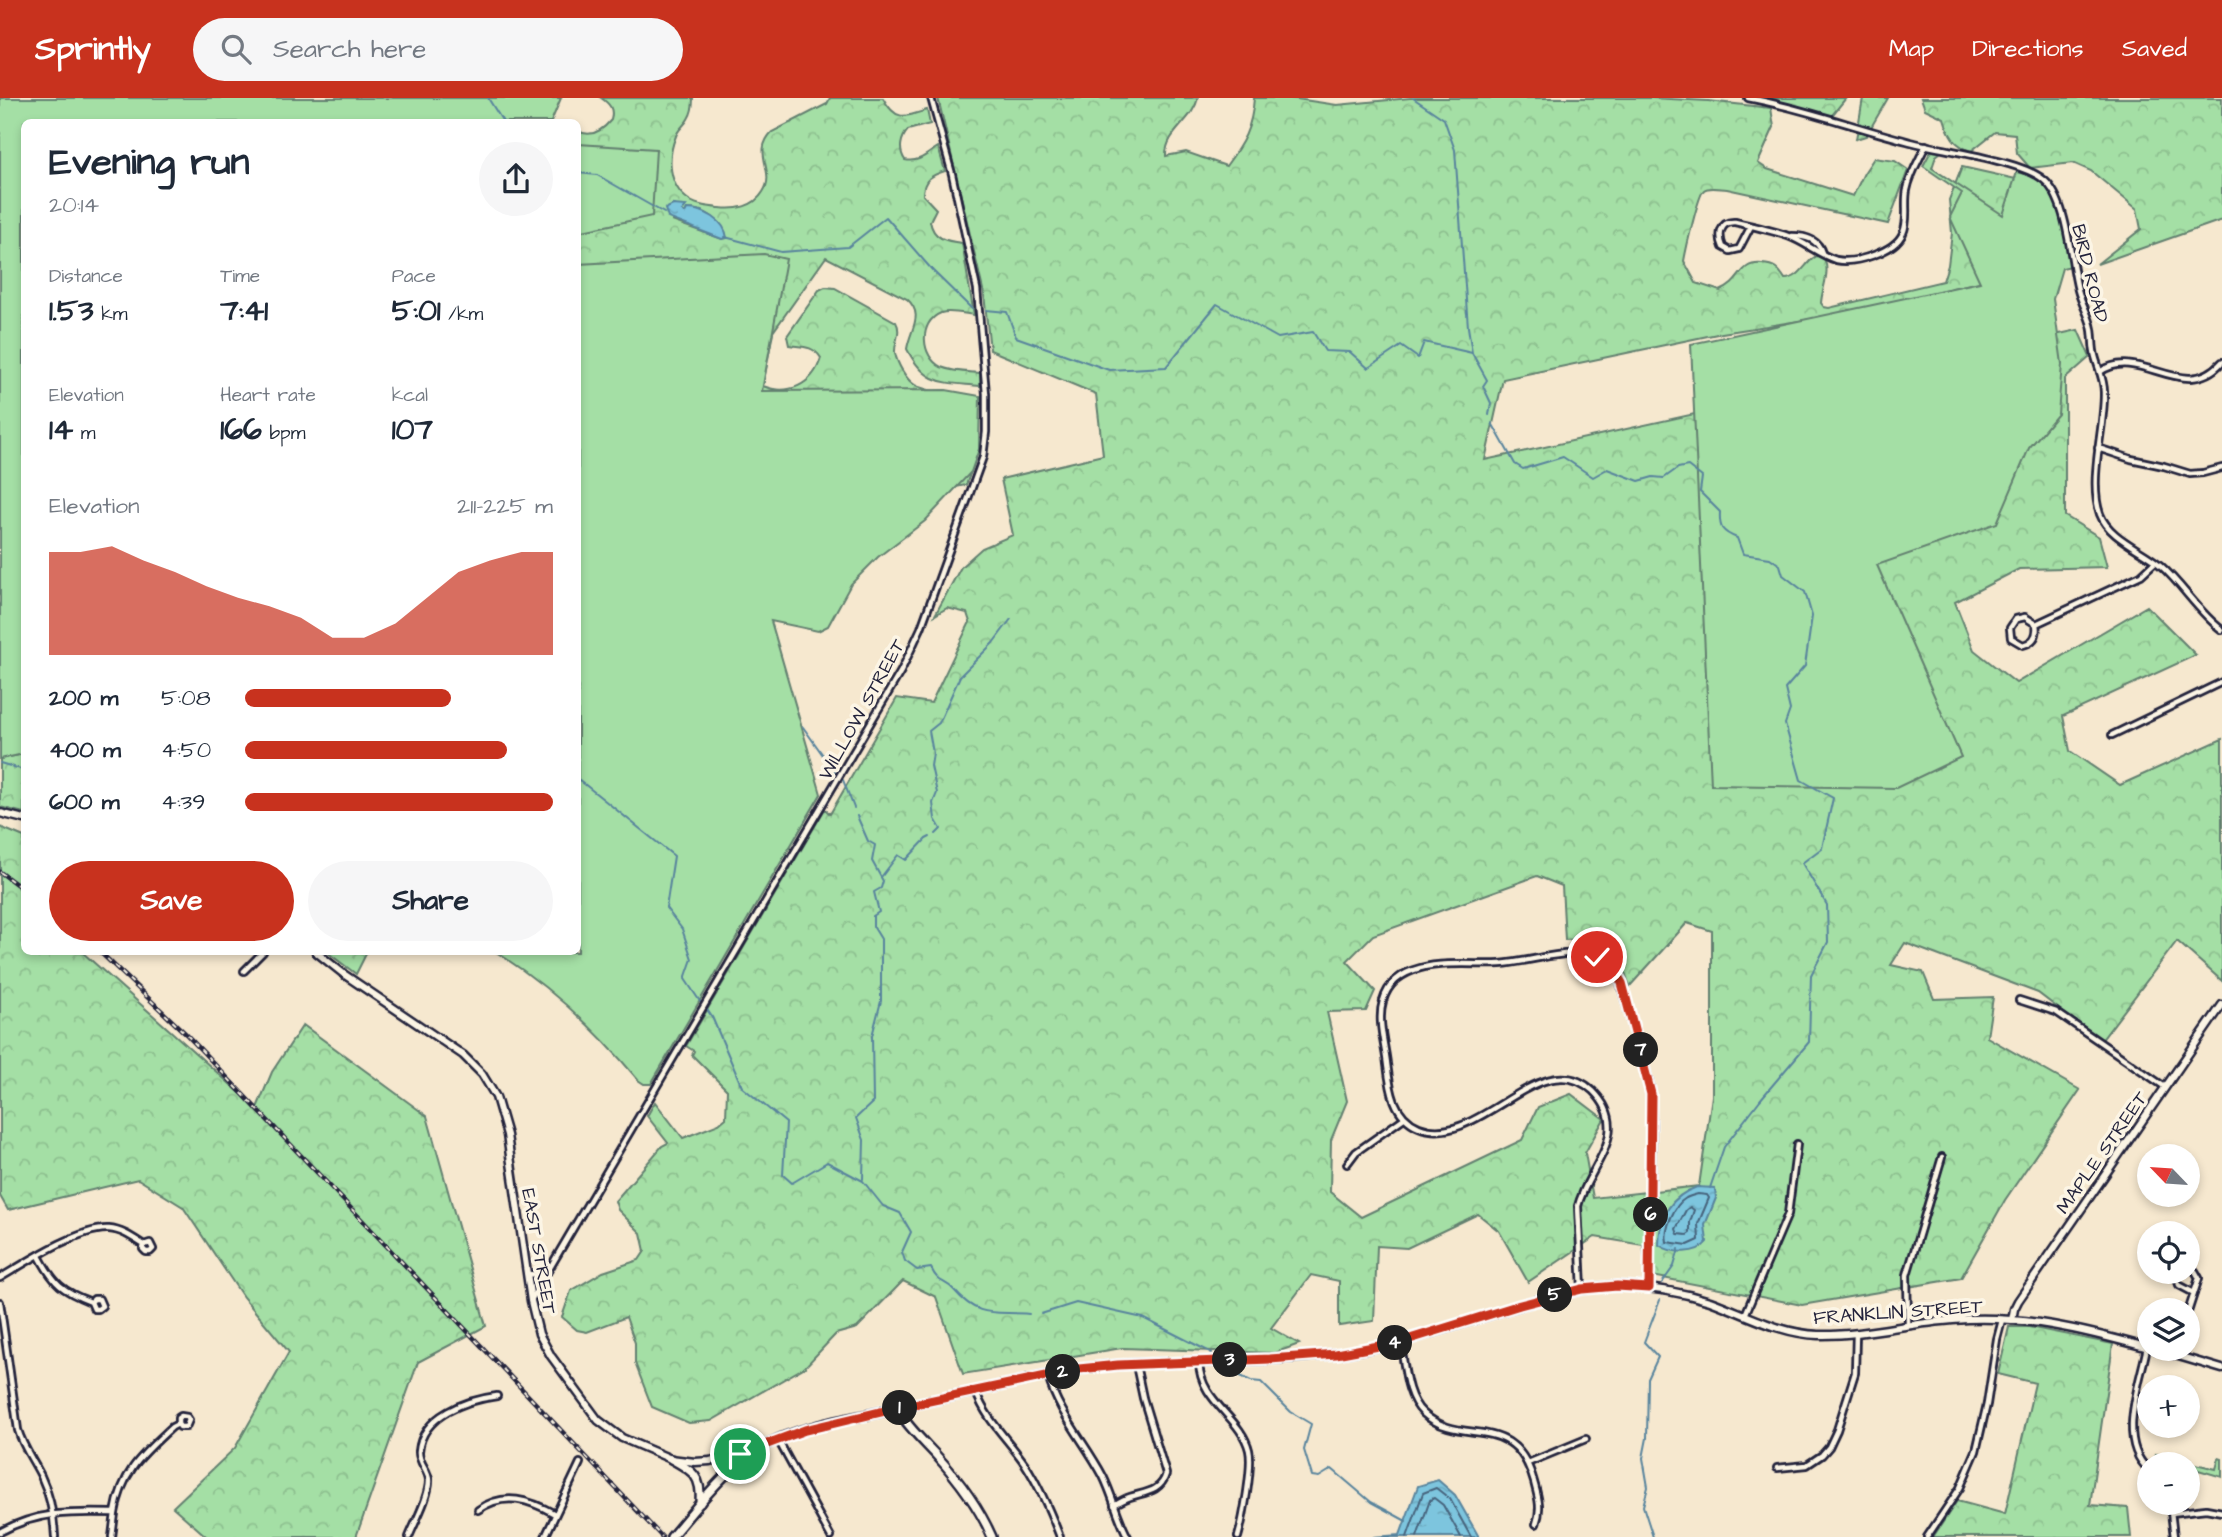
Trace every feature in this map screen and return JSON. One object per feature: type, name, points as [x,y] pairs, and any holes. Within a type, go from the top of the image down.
[{"type":"main road","points":[[897,1409],[910,1429],[960,1482],[992,1537]]},
{"type":"main road","name":"EAST STREET","points":[[757,1450],[805,1430],[897,1409]]},
{"type":"main road","points":[[671,1537],[726,1477],[757,1450]]},
{"type":"main road","points":[[671,1459],[695,1475],[700,1488],[700,1504]]},
{"type":"street","name":"WILLOW STREET","points":[[531,1301],[901,671],[920,628],[983,457],[986,394],[977,290],[952,174],[931,98]]},
{"type":"street","name":"BIRD ROAD","points":[[1748,98],[1805,110],[1899,139],[2004,164],[2037,175],[2048,183],[2063,215],[2078,290],[2092,327],[2094,352],[2105,394],[2098,448],[2098,505],[2103,519],[2118,536],[2171,576],[2203,613],[2222,630]]},
{"type":"street","points":[[1751,226],[1739,249],[1730,251],[1723,247],[1721,232],[1726,223],[1733,221],[1812,240],[1822,253],[1833,259],[1845,261],[1880,253],[1895,245],[1906,226],[1908,186],[1926,145]]},
{"type":"street","points":[[2100,372],[2112,364],[2125,363],[2189,379],[2206,375],[2222,362]]},
{"type":"street","points":[[2217,367],[2222,372]]},
{"type":"street","points":[[2098,448],[2190,474],[2222,468]]},
{"type":"street","points":[[2036,624],[2141,575],[2155,562]]},
{"type":"street","points":[[2025,617],[2036,624],[2036,634],[2031,642],[2023,645],[2011,638],[2010,628],[2016,619],[2025,617]]},
{"type":"street","points":[[2112,735],[2222,682]]},
{"type":"street","points":[[0,813],[21,818]]},
{"type":"street","points":[[1582,1289],[1578,1206],[1584,1188],[1606,1148],[1611,1131],[1603,1104],[1593,1092],[1573,1079],[1552,1079],[1455,1129],[1430,1130],[1404,1118],[1392,1095],[1381,1015],[1388,990],[1403,975],[1424,966],[1501,964],[1573,953],[1585,953],[1614,970],[1622,983],[1651,1094],[1649,1288]]},
{"type":"street","points":[[244,971],[259,955]]},
{"type":"street","name":"EAST STREET","points":[[320,955],[463,1055],[482,1074],[496,1097],[502,1116],[531,1301],[539,1334],[546,1348],[598,1420],[622,1438],[671,1459],[710,1461],[757,1450]]},
{"type":"street","points":[[2020,1000],[2056,1012],[2165,1087]]},
{"type":"street","name":"MAPLE STREET","points":[[2012,1320],[2018,1301],[2222,1005]]},
{"type":"street","points":[[1347,1164],[1356,1153],[1404,1118]]},
{"type":"street","points":[[1745,1315],[1788,1214],[1797,1144]]},
{"type":"street","points":[[1908,1324],[1907,1275],[1941,1157]]},
{"type":"street","points":[[0,1278],[81,1235],[101,1230],[119,1232],[144,1245]]},
{"type":"street","points":[[39,1256],[56,1284],[72,1295],[91,1302]]},
{"type":"street","points":[[527,1274],[547,1275]]},
{"type":"street","points":[[2179,1284],[2194,1293]]},
{"type":"street","points":[[2192,1298],[2197,1284]]},
{"type":"street","name":"EAST STREET","points":[[897,1409],[1089,1368],[1333,1354],[1400,1342],[1582,1289],[1617,1286],[1649,1288],[1696,1297],[1735,1311]]},
{"type":"street","points":[[0,1302],[18,1430],[22,1443],[42,1479],[53,1513],[55,1537]]},
{"type":"street","name":"FRANKLIN STREET","points":[[1735,1311],[1797,1333],[1832,1335],[1908,1324],[2003,1319],[2070,1327],[2137,1345]]},
{"type":"street","points":[[1927,1537],[1960,1488],[1976,1451],[2003,1319]]},
{"type":"street","points":[[1777,1468],[1807,1465],[1829,1447],[1855,1373],[1856,1332]]},
{"type":"street","points":[[1400,1342],[1411,1395],[1422,1412],[1440,1424],[1492,1434],[1509,1441],[1519,1450],[1528,1463],[1540,1506],[1536,1524]]},
{"type":"street","points":[[2137,1455],[2131,1429],[2147,1361]]},
{"type":"street","name":"FRANKLIN STREET","points":[[2199,1361],[2222,1369]]},
{"type":"street","points":[[1199,1362],[1205,1388],[1242,1436],[1250,1453],[1238,1537]]},
{"type":"street","points":[[1114,1505],[1129,1497],[1156,1489],[1161,1486],[1166,1474],[1143,1398],[1136,1364]]},
{"type":"street","points":[[1048,1376],[1058,1402],[1109,1488],[1128,1537]]},
{"type":"street","points":[[976,1392],[987,1416],[1024,1462],[1042,1491],[1060,1537]]},
{"type":"street","points":[[409,1537],[428,1486],[428,1475],[419,1457],[425,1433],[433,1422],[444,1414],[473,1401],[497,1396]]},
{"type":"street","points":[[112,1537],[119,1492],[127,1474],[145,1452],[178,1424]]},
{"type":"street","points":[[1528,1463],[1586,1439]]},
{"type":"street","points":[[778,1440],[831,1537]]},
{"type":"street","points":[[546,1537],[580,1463]]},
{"type":"street","points":[[478,1510],[496,1501],[516,1498],[555,1514]]},
{"type":"street","points":[[2200,1510],[2222,1512]]},
{"type":"street","points":[[0,1532],[22,1521],[53,1513],[115,1513]]},
{"type":"street","points":[[2171,1515],[2174,1537]]},
{"type":"green space","points":[[0,98],[561,98],[552,119],[21,119],[21,755],[0,759]]},
{"type":"green space","points":[[601,98],[693,98],[687,121],[673,144],[673,179],[682,194],[693,202],[726,209],[750,204],[763,192],[767,185],[764,147],[772,132],[827,104],[830,98],[883,98],[892,111],[902,116],[927,110],[930,124],[908,130],[901,148],[905,160],[915,160],[938,147],[945,171],[929,178],[923,195],[936,209],[930,221],[934,232],[946,240],[962,243],[974,315],[949,312],[934,317],[926,331],[926,348],[929,356],[941,367],[980,373],[980,386],[937,380],[921,370],[907,349],[916,317],[907,299],[826,257],[773,332],[763,386],[790,389],[812,375],[821,358],[811,349],[789,345],[787,336],[819,290],[825,287],[835,288],[896,322],[898,330],[895,353],[902,371],[912,383],[929,390],[979,398],[979,449],[966,485],[581,567],[581,132],[596,132],[604,127],[612,116],[609,105]],"holes":[[[673,205],[683,208],[685,213],[687,209],[707,213],[721,226],[727,238],[722,239],[672,221]]]},
{"type":"green space","points":[[938,98],[1198,98],[1191,113],[1170,140],[1166,156],[1186,152],[1226,166],[1246,135],[1254,98],[1290,98],[1337,105],[1410,98],[1651,98],[1771,108],[1774,127],[1758,163],[1767,169],[1853,196],[1874,158],[1895,161],[1908,170],[1888,224],[1727,189],[1709,188],[1704,190],[1699,202],[1684,261],[1696,283],[1720,291],[1733,283],[1744,269],[1754,264],[1773,266],[1785,279],[1796,276],[1811,260],[1821,254],[1827,271],[1821,303],[1829,308],[1943,281],[1952,233],[1949,200],[1962,167],[2034,183],[2063,263],[1824,317],[1722,333],[1503,379],[1485,460],[2078,330],[2090,357],[2065,379],[2065,516],[2099,537],[2107,567],[2019,569],[1955,602],[1974,650],[2016,683],[2147,606],[2196,655],[2063,716],[2070,751],[2120,785],[2222,739],[2222,981],[2177,941],[2101,1041],[2038,993],[1905,943],[1891,965],[1923,972],[1934,999],[1993,997],[1987,1037],[2080,1090],[2005,1200],[1961,1278],[1802,1305],[1647,1275],[1643,1245],[1595,1237],[1528,1282],[1499,1231],[1478,1214],[1407,1248],[1377,1246],[1374,1321],[1339,1326],[1339,1281],[1311,1275],[1271,1328],[1299,1344],[1275,1353],[1122,1348],[963,1374],[936,1297],[903,1281],[857,1328],[836,1334],[805,1367],[711,1421],[689,1423],[652,1407],[635,1363],[635,1343],[626,1317],[587,1332],[577,1330],[562,1317],[571,1291],[603,1272],[639,1260],[645,1251],[641,1233],[618,1210],[615,1201],[662,1146],[668,1143],[647,1116],[655,1102],[683,1138],[719,1124],[726,1118],[727,1090],[692,1055],[694,1051],[686,1046],[825,809],[830,814],[897,698],[931,703],[970,622],[967,613],[947,608],[935,615],[961,567],[982,548],[1013,535],[1001,479],[1103,455],[1096,394],[990,350],[984,294]],"holes":[[[1537,876],[1562,886],[1565,940],[1596,939],[1621,962],[1630,986],[1687,923],[1712,931],[1712,1096],[1699,1186],[1593,1198],[1585,1153],[1604,1119],[1571,1094],[1538,1107],[1522,1140],[1361,1217],[1330,1192],[1331,1140],[1347,1101],[1327,1012],[1366,1011],[1375,991],[1347,961],[1373,935]]]},
{"type":"green space","points":[[1756,98],[1846,98],[1829,119]]},
{"type":"green space","points":[[1863,98],[1888,98],[1866,136],[1856,139]]},
{"type":"green space","points":[[1921,98],[2222,98],[2222,220],[2097,264],[2141,229],[2137,209],[2091,171],[2073,163],[2030,168],[2017,153],[2015,134],[1995,132],[1971,151],[1965,149],[1953,139],[1944,118],[1925,109]]},
{"type":"green space","points":[[581,144],[656,149],[652,216],[581,231]]},
{"type":"green space","points":[[1931,151],[1941,152],[1936,156],[1932,168],[2003,215],[2017,172],[2042,182],[2059,210],[2071,266],[2062,268],[2053,299],[2062,364],[2058,414],[2029,448],[1997,523],[1877,565],[1961,757],[1896,788],[1711,785],[1691,344],[1980,282],[1950,217],[1962,193],[1923,166]]},
{"type":"green space","points":[[764,254],[786,259],[762,391],[946,390],[980,396],[979,449],[971,472],[925,521],[878,557],[851,584],[828,626],[818,631],[771,621],[821,794],[651,1084],[638,1080],[572,1010],[501,955],[581,955],[581,264]]},
{"type":"green space","points":[[21,755],[21,812],[0,807],[0,759]]},
{"type":"green space","points":[[0,827],[21,836],[21,955],[85,955],[257,1108],[272,1072],[303,1025],[427,1116],[486,1326],[418,1362],[356,1537],[207,1537],[173,1507],[235,1448],[289,1352],[243,1297],[183,1207],[138,1179],[8,1210],[0,1196]]},
{"type":"green space","points":[[331,955],[366,955],[356,974]]},
{"type":"green space","points":[[2009,1327],[2029,1327],[2113,1344],[2090,1505],[2128,1508],[2131,1537],[1933,1537],[1957,1501],[2005,1514],[2035,1383],[1998,1374]]},
{"type":"green space","points":[[2219,1458],[2222,1459],[2222,1477],[2200,1471],[2200,1465],[2216,1469]]},
{"type":"water","points":[[673,205],[686,206],[682,211],[685,213],[687,209],[707,213],[722,226],[727,238],[722,239],[668,218],[665,209]]},
{"type":"water","points":[[1697,1187],[1715,1188],[1716,1198],[1705,1225],[1707,1242],[1697,1249],[1684,1252],[1664,1248],[1659,1245],[1661,1225],[1668,1209],[1680,1196]]},
{"type":"water","points":[[1438,1480],[1455,1495],[1479,1537],[1373,1537],[1400,1535],[1418,1486]]},
{"type":"waterway","points":[[488,98],[501,119]]},
{"type":"waterway","points":[[1413,98],[1444,119],[1455,150],[1468,327],[1472,353],[1487,380],[1483,386],[1491,403],[1489,415]]},
{"type":"waterway","points":[[581,173],[597,175],[664,213]]},
{"type":"waterway","points":[[725,237],[781,252],[848,247],[886,217],[933,271],[972,309]]},
{"type":"waterway","points":[[986,310],[1007,312],[1016,337],[1109,370],[1166,367],[1217,304],[1278,338],[1313,332],[1325,351],[1350,352],[1368,368],[1401,346],[1418,358],[1424,342],[1472,353]]},
{"type":"waterway","points":[[1492,423],[1515,464],[1523,469],[1563,457],[1593,477],[1607,469],[1639,481],[1653,477],[1664,478],[1678,468],[1688,466],[1702,477],[1700,492],[1720,512],[1722,529],[1737,538],[1743,554],[1770,558],[1780,565],[1783,575],[1805,592],[1812,616],[1805,666],[1785,689],[1790,710],[1785,724],[1801,780],[1833,798],[1822,848],[1802,863],[1827,905],[1828,942],[1811,975],[1809,1042],[1724,1147],[1710,1188]]},
{"type":"waterway","points":[[936,834],[941,829],[935,819],[933,803],[937,793],[931,766],[933,753],[929,731],[939,723],[960,676],[993,643],[1011,619]]},
{"type":"waterway","points":[[803,727],[835,772]]},
{"type":"waterway","points":[[0,763],[21,769]]},
{"type":"waterway","points":[[843,780],[854,808]]},
{"type":"waterway","points":[[581,781],[674,856],[666,908],[682,929],[692,959],[685,979],[701,1003]]},
{"type":"waterway","points":[[857,816],[868,841],[875,845],[872,861],[883,881],[881,888],[874,892],[879,912],[873,916],[873,926],[881,939],[881,1001],[872,1036],[873,1102],[856,1118],[864,1140],[863,1179]]},
{"type":"waterway","points":[[882,876],[898,855],[906,860],[930,837]]},
{"type":"waterway","points":[[706,1008],[742,1087],[786,1123],[783,1175],[792,1183],[827,1162],[863,1181],[883,1206],[900,1213],[911,1232],[902,1252],[905,1261],[917,1270],[931,1268],[939,1280],[979,1310],[1029,1314]]},
{"type":"waterway","points":[[1662,1283],[1674,1266],[1679,1249]]},
{"type":"waterway","points":[[1653,1537],[1643,1506],[1648,1487],[1643,1458],[1647,1438],[1648,1379],[1658,1357],[1644,1342],[1660,1300]]},
{"type":"waterway","points":[[1041,1314],[1076,1303],[1143,1318],[1212,1353]]},
{"type":"waterway","points":[[1228,1370],[1251,1381],[1261,1382],[1291,1412],[1311,1424],[1304,1450],[1312,1476],[1319,1477],[1332,1469],[1371,1502],[1406,1521]]},
{"type":"railway","points":[[0,872],[21,888]]},
{"type":"railway","points":[[103,955],[186,1034],[662,1537]]},
{"type":"route","points":[[740,1454],[757,1450],[805,1430],[1079,1369],[1336,1354],[1400,1342],[1582,1289],[1617,1286],[1649,1288],[1652,1124],[1650,1086],[1622,983],[1614,970],[1597,957]]}]
